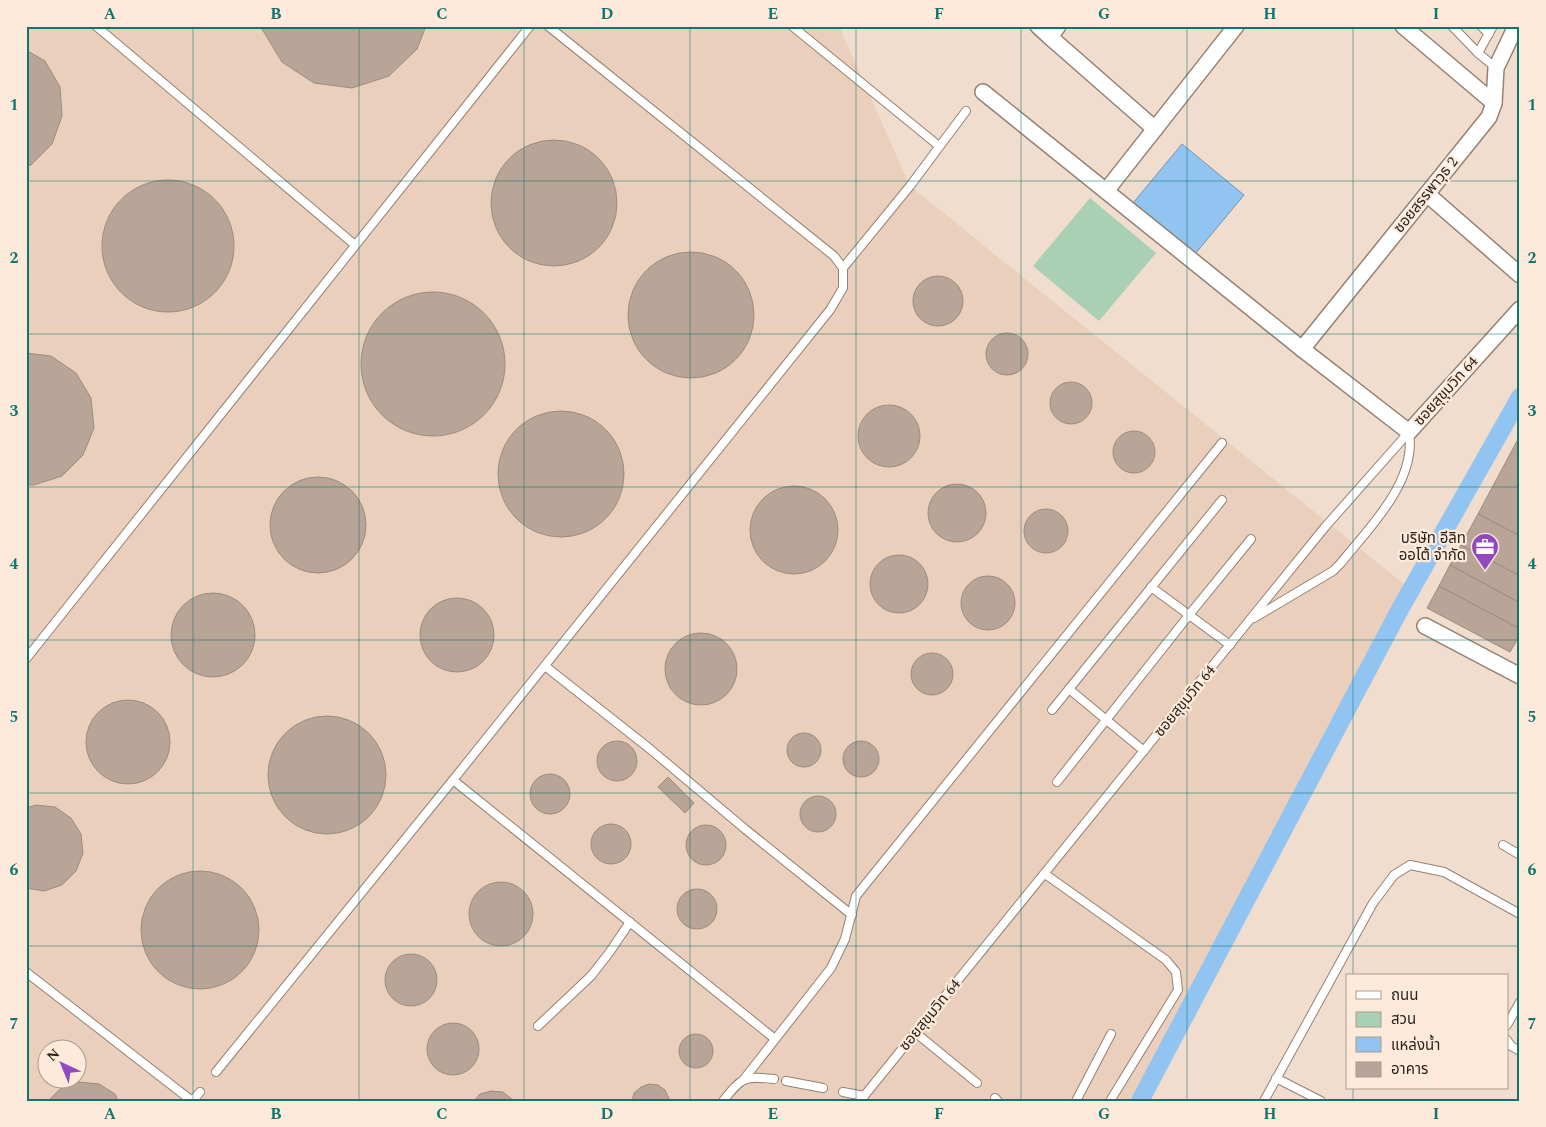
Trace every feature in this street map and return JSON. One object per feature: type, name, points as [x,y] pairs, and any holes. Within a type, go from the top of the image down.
[{"type":"street","points":[[1038,26],[1054,31],[1155,129]]},
{"type":"street","points":[[1106,191],[1236,26]]},
{"type":"street","points":[[1404,26],[1494,103]]},
{"type":"street","name":"ซอยสรรพาวุธ 2","points":[[1302,349],[1489,117],[1494,103],[1496,68],[1516,26]]},
{"type":"street","points":[[983,92],[1302,349],[1409,432]]},
{"type":"street","points":[[1427,194],[1520,276]]},
{"type":"street","name":"ซอยสุขุมวิท 64","points":[[1409,432],[1520,309]]},
{"type":"street","points":[[1425,626],[1520,676]]},
{"type":"lane","points":[[96,26],[355,245]]},
{"type":"lane","points":[[26,659],[530,26]]},
{"type":"lane","points":[[216,1072],[830,310],[843,288],[843,268],[834,256],[548,26]]},
{"type":"lane","points":[[792,26],[939,146]]},
{"type":"lane","points":[[1452,26],[1478,53],[1496,68]]},
{"type":"lane","points":[[1478,53],[1491,30],[1482,26]]},
{"type":"lane","points":[[843,268],[910,186],[966,111]]},
{"type":"lane","points":[[1249,622],[1333,571],[1340,564],[1392,499],[1402,481],[1410,445],[1409,432]]},
{"type":"lane","name":"ซอยสุขุมวิท 64","points":[[862,1098],[1328,523],[1409,432]]},
{"type":"lane","points":[[723,1101],[735,1086],[744,1079],[831,968],[845,938],[856,896],[870,877],[1222,443]]},
{"type":"lane","points":[[1052,710],[1222,500]]},
{"type":"lane","points":[[1057,782],[1251,539]]},
{"type":"lane","points":[[1151,587],[1230,645]]},
{"type":"lane","points":[[545,666],[650,749],[852,915]]},
{"type":"lane","points":[[1068,689],[1144,751]]},
{"type":"lane","points":[[453,780],[775,1039]]},
{"type":"lane","points":[[1503,845],[1520,855]]},
{"type":"lane","points":[[1264,1101],[1373,903],[1394,875],[1410,866],[1444,872],[1520,914]]},
{"type":"lane","points":[[1045,874],[1166,960],[1176,972],[1178,990],[1110,1101]]},
{"type":"lane","points":[[538,1026],[591,976],[630,922]]},
{"type":"lane","points":[[26,972],[192,1101],[200,1092]]},
{"type":"lane","points":[[1508,1023],[1520,1002]]},
{"type":"lane","points":[[916,1032],[977,1084]]},
{"type":"lane","points":[[1076,1101],[1111,1034]]},
{"type":"lane","points":[[1508,1042],[1511,1046],[1520,1051]]},
{"type":"lane","points":[[744,1079],[755,1077],[774,1079]]},
{"type":"lane","points":[[1276,1078],[1321,1101]]},
{"type":"lane","points":[[786,1081],[822,1088]]},
{"type":"lane","points":[[843,1092],[862,1098]]},
{"type":"shaded area","points":[[26,26],[839,26],[910,186],[1409,588],[1130,1101],[26,1101]]},
{"type":"green space","points":[[1090,198],[1156,253],[1099,321],[1033,266]]},
{"type":"water","points":[[1182,144],[1244,195],[1195,254],[1133,203]]},
{"type":"building","points":[[261,26],[426,26],[417,49],[389,76],[352,88],[314,83],[282,62]]},
{"type":"building","points":[[26,50],[45,61],[60,87],[62,116],[52,144],[31,165],[26,166]]},
{"type":"building","points":[[554,140],[578,145],[589,150],[599,158],[607,168],[612,179],[617,203],[612,227],[607,238],[599,248],[589,256],[578,261],[554,266],[530,261],[519,256],[509,248],[501,238],[496,227],[491,203],[496,179],[501,168],[509,158],[519,150],[530,145]]},
{"type":"building","points":[[168,180],[193,185],[214,200],[229,221],[234,246],[229,271],[214,292],[193,307],[168,312],[143,307],[122,292],[107,271],[102,246],[107,221],[122,200],[143,185]]},
{"type":"building","points":[[691,252],[715,257],[726,262],[736,270],[744,280],[749,291],[754,315],[749,339],[744,350],[736,360],[726,368],[715,373],[691,378],[667,373],[656,368],[646,360],[638,350],[633,339],[628,315],[633,291],[638,280],[646,270],[656,262],[667,257]]},
{"type":"building","points":[[938,276],[947,278],[958,287],[963,301],[961,310],[952,321],[938,326],[929,324],[918,315],[913,301],[915,292],[924,281]]},
{"type":"building","points":[[433,292],[461,297],[484,313],[500,336],[505,364],[500,392],[484,415],[461,431],[433,436],[405,431],[382,415],[366,392],[361,364],[366,336],[382,313],[405,297]]},
{"type":"building","points":[[1011,333],[1019,336],[1025,342],[1028,354],[1025,366],[1019,372],[1003,375],[995,372],[989,366],[986,350],[989,342],[995,336]]},
{"type":"building","points":[[26,353],[51,356],[76,373],[91,398],[94,428],[83,455],[62,476],[34,485],[26,485]]},
{"type":"building","points":[[1075,382],[1083,385],[1089,391],[1092,403],[1089,415],[1083,421],[1067,424],[1059,421],[1053,415],[1050,399],[1053,391],[1059,385]]},
{"type":"building","points":[[889,405],[901,408],[911,414],[917,424],[920,436],[917,448],[911,458],[901,464],[889,467],[877,464],[867,458],[861,448],[858,436],[861,424],[867,414],[877,408]]},
{"type":"building","points":[[561,411],[585,416],[596,421],[606,429],[614,439],[619,450],[624,474],[619,498],[614,509],[606,519],[596,527],[585,532],[561,537],[537,532],[526,527],[516,519],[508,509],[503,498],[498,474],[503,450],[508,439],[516,429],[526,421],[537,416]]},
{"type":"building","points":[[1138,431],[1146,434],[1152,440],[1155,452],[1152,464],[1146,470],[1130,473],[1122,470],[1116,464],[1113,448],[1116,440],[1122,434]]},
{"type":"building","points":[[1517,441],[1520,442],[1520,536],[1478,514]]},
{"type":"building","points":[[318,477],[336,481],[352,491],[362,507],[366,525],[362,543],[352,559],[336,569],[318,573],[300,569],[284,559],[274,543],[270,525],[274,507],[284,491],[300,481]]},
{"type":"building","points":[[957,484],[973,489],[981,497],[986,513],[981,529],[973,537],[957,542],[941,537],[933,529],[928,513],[933,497],[941,489]]},
{"type":"building","points":[[794,486],[811,489],[825,499],[835,513],[838,530],[835,547],[825,561],[811,571],[794,574],[777,571],[763,561],[753,547],[750,530],[753,513],[763,499],[777,489]]},
{"type":"building","points":[[1050,509],[1062,515],[1067,522],[1067,540],[1062,547],[1055,552],[1042,553],[1034,550],[1027,543],[1024,527],[1027,519],[1034,512]]},
{"type":"building","points":[[1478,514],[1520,536],[1520,576],[1461,545]]},
{"type":"building","name":"บริษัท อีลิท ออโต้ จำกัด","points":[[1461,545],[1520,576],[1520,603],[1450,565]]},
{"type":"building","points":[[899,555],[915,560],[923,568],[928,584],[923,600],[915,608],[899,613],[883,608],[875,600],[870,584],[875,568],[883,560]]},
{"type":"building","points":[[1450,565],[1520,603],[1520,629],[1439,586]]},
{"type":"building","points":[[988,576],[998,578],[1007,584],[1013,593],[1015,603],[1013,613],[1007,622],[998,628],[988,630],[978,628],[969,622],[963,613],[961,603],[963,593],[969,584],[978,578]]},
{"type":"building","points":[[1439,586],[1520,629],[1520,635],[1510,652],[1427,608]]},
{"type":"building","points":[[205,593],[221,593],[237,600],[248,611],[255,627],[252,651],[243,665],[237,670],[221,677],[205,677],[189,670],[178,659],[171,643],[171,627],[178,611],[189,600]]},
{"type":"building","points":[[457,598],[478,604],[488,614],[494,635],[488,656],[478,666],[457,672],[436,666],[426,656],[420,635],[426,614],[436,604]]},
{"type":"building","points":[[701,633],[721,639],[731,649],[737,669],[731,689],[721,699],[701,705],[681,699],[671,689],[665,669],[671,649],[681,639]]},
{"type":"building","points":[[932,653],[947,659],[953,674],[947,689],[932,695],[917,689],[911,674],[917,659]]},
{"type":"building","points":[[120,700],[136,700],[152,707],[163,718],[170,734],[167,758],[158,772],[152,777],[136,784],[120,784],[104,777],[93,766],[86,750],[86,734],[93,718],[104,707]]},
{"type":"building","points":[[327,716],[350,721],[369,733],[381,752],[386,775],[381,798],[369,817],[350,829],[327,834],[304,829],[285,817],[273,798],[268,775],[273,752],[285,733],[304,721]]},
{"type":"building","points":[[804,733],[816,738],[821,750],[816,762],[804,767],[792,762],[787,750],[792,738]]},
{"type":"building","points":[[613,741],[621,741],[628,744],[634,750],[637,761],[634,772],[628,778],[621,781],[613,781],[606,778],[600,772],[597,765],[597,757],[600,750],[606,744]]},
{"type":"building","points":[[861,741],[868,742],[874,746],[878,752],[878,766],[874,772],[868,776],[861,777],[854,776],[848,772],[844,766],[843,759],[844,752],[848,746],[854,742]]},
{"type":"building","points":[[546,774],[554,774],[561,777],[567,783],[570,794],[567,805],[561,811],[554,814],[546,814],[539,811],[533,805],[530,798],[530,790],[533,783],[539,777]]},
{"type":"building","points":[[668,777],[694,803],[685,813],[658,787]]},
{"type":"building","points":[[818,796],[825,797],[831,801],[835,807],[835,821],[831,827],[825,831],[818,832],[811,831],[805,827],[801,821],[800,814],[801,807],[805,801],[811,797]]},
{"type":"building","points":[[36,805],[55,807],[71,818],[81,834],[83,853],[76,871],[62,885],[44,891],[26,888],[26,808]]},
{"type":"building","points":[[607,824],[615,824],[622,827],[628,833],[631,844],[628,855],[622,861],[615,864],[607,864],[600,861],[594,855],[591,848],[591,840],[594,833],[600,827]]},
{"type":"building","points":[[702,825],[710,825],[717,828],[723,834],[726,845],[723,856],[717,862],[710,865],[702,865],[695,862],[689,856],[686,849],[686,841],[689,834],[695,828]]},
{"type":"building","points":[[200,871],[223,876],[242,888],[254,907],[259,930],[254,953],[242,972],[223,984],[200,989],[177,984],[158,972],[146,953],[141,930],[146,907],[158,888],[177,876]]},
{"type":"building","points":[[495,882],[507,882],[524,891],[531,902],[533,914],[531,926],[524,937],[507,946],[495,946],[483,941],[474,932],[469,920],[469,908],[474,896],[483,887]]},
{"type":"building","points":[[693,889],[701,889],[708,892],[714,898],[717,909],[714,920],[708,926],[701,929],[693,929],[686,926],[680,920],[677,913],[677,905],[680,898],[686,892]]},
{"type":"building","points":[[411,954],[421,956],[429,962],[435,970],[437,980],[435,990],[429,998],[421,1004],[411,1006],[401,1004],[393,998],[387,990],[385,980],[387,970],[393,962],[401,956]]},
{"type":"building","points":[[453,1023],[463,1025],[471,1031],[477,1039],[479,1049],[477,1059],[471,1067],[463,1073],[453,1075],[443,1073],[435,1067],[429,1059],[427,1049],[429,1039],[435,1031],[443,1025]]},
{"type":"building","points":[[696,1034],[703,1035],[708,1039],[712,1044],[712,1058],[708,1063],[703,1067],[696,1068],[689,1067],[684,1063],[680,1058],[679,1051],[680,1044],[684,1039],[689,1035]]},
{"type":"building","points":[[88,1083],[99,1084],[115,1094],[118,1101],[48,1101],[59,1090],[88,1090]]},
{"type":"building","points":[[649,1084],[658,1085],[665,1090],[670,1101],[632,1101],[634,1093],[641,1087]]},
{"type":"building","points":[[491,1091],[503,1092],[514,1101],[474,1101],[480,1094]]},
{"type":"waterway","points":[[1140,1101],[1399,611],[1520,397]]},
{"type":"place","name":"บริษัท อีลิท ออโต้ จำกัด","points":[[1485,571]]}]
